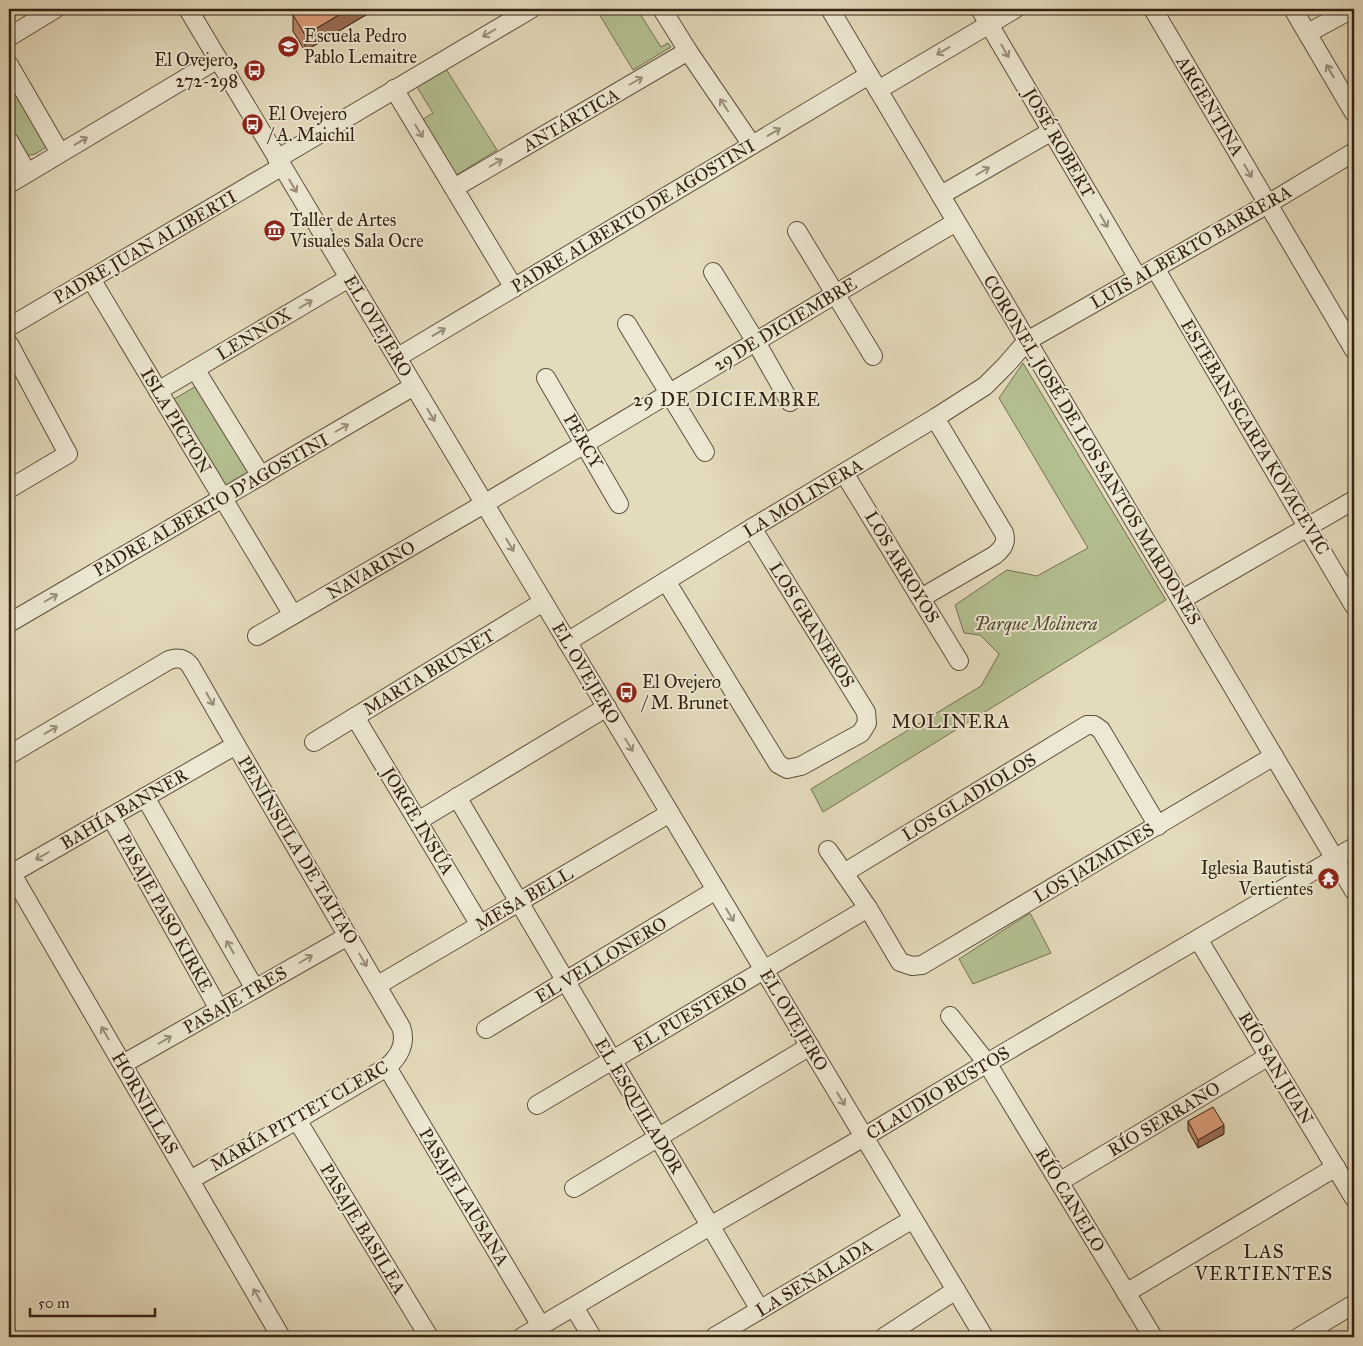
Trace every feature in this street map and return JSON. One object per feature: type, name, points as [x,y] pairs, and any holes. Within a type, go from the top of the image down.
[{"type":"street","points":[[9,36],[55,9]]},
{"type":"street","name":"EL OVEJERO","points":[[188,9],[984,1337]]},
{"type":"street","name":"PADRE JUAN ALIBERTI","points":[[9,327],[91,279],[279,163],[394,89],[531,9]]},
{"type":"street","points":[[662,9],[752,145]]},
{"type":"street","name":"CORONEL JOSÉ DE LOS SANTOS MARDONES","points":[[830,9],[1354,891]]},
{"type":"street","name":"JOSÉ ROBERT","points":[[980,9],[1138,278]]},
{"type":"street","name":"PADRE ALBERTO DE AGOSTINI","points":[[398,358],[752,145],[1015,9]]},
{"type":"street","name":"ARGENTINA","points":[[1152,9],[1354,350]]},
{"type":"street","points":[[1293,9],[1354,113]]},
{"type":"street","points":[[1308,33],[1352,9]]},
{"type":"street","name":"ANTÁRTICA","points":[[454,188],[688,51]]},
{"type":"street","points":[[9,184],[218,59]]},
{"type":"street","points":[[9,65],[60,153]]},
{"type":"street","points":[[394,89],[514,288]]},
{"type":"street","points":[[941,195],[1052,131]]},
{"type":"street","points":[[9,141],[27,173]]},
{"type":"street","name":"LUIS ALBERTO BARRERA","points":[[1027,341],[1268,204],[1354,152]]},
{"type":"street","name":"29 DE DICIEMBRE","points":[[484,504],[956,222]]},
{"type":"street","points":[[797,231],[872,356]]},
{"type":"street","name":"ESTEBAN SCARPA KOVACEVIC","points":[[1155,268],[1354,606]]},
{"type":"street","points":[[712,272],[756,342],[790,402]]},
{"type":"street","name":"LENNOX","points":[[158,391],[349,278]]},
{"type":"street","name":"ISLA PICTON","points":[[91,279],[293,615]]},
{"type":"street","points":[[627,324],[705,452]]},
{"type":"street","name":"LA MOLINERA","points":[[567,642],[985,386],[1027,341]]},
{"type":"street","points":[[9,344],[68,454],[9,489]]},
{"type":"street","points":[[195,369],[261,476]]},
{"type":"street","name":"PERCY","points":[[546,378],[620,504]]},
{"type":"street","name":"PADRE ALBERTO D'AGOSTINI","points":[[9,623],[414,386]]},
{"type":"street","points":[[921,598],[995,555],[1002,549],[1006,538],[935,418]]},
{"type":"street","name":"LOS ARROYOS","points":[[844,473],[959,661]]},
{"type":"street","points":[[1181,600],[1354,500]]},
{"type":"street","name":"NAVARINO","points":[[257,636],[484,504]]},
{"type":"street","name":"LOS GRANEROS","points":[[666,581],[778,764],[787,769],[802,766],[861,733],[867,723],[866,712],[752,528]]},
{"type":"street","name":"MARTA BRUNET","points":[[314,742],[544,602]]},
{"type":"street","name":"PENÍNSULA DE TAITAO","points":[[9,755],[169,660],[183,659],[190,665],[378,985],[401,1027],[403,1036],[402,1046]]},
{"type":"street","points":[[418,821],[607,707]]},
{"type":"street","name":"JORGE INSÚA","points":[[355,717],[480,925]]},
{"type":"street","name":"LOS GLADIOLOS","points":[[844,873],[1088,725],[1094,725],[1101,730],[1158,826]]},
{"type":"street","name":"BAHÍA BANNER","points":[[10,871],[111,817],[236,745]]},
{"type":"street","name":"LOS JAZMINES","points":[[868,908],[900,962],[912,966],[922,965],[1274,756]]},
{"type":"street","points":[[145,797],[254,989]]},
{"type":"street","name":"EL ESQUILADOR","points":[[457,798],[760,1310]]},
{"type":"street","name":"MESA BELL","points":[[378,985],[670,813]]},
{"type":"street","name":"PASAJE PASO KIRKE","points":[[111,817],[219,1009]]},
{"type":"street","name":"CLAUDIO BUSTOS","points":[[522,1337],[1354,847]]},
{"type":"street","points":[[828,850],[868,908]]},
{"type":"street","name":"HORNILLAS","points":[[10,871],[281,1337]]},
{"type":"street","name":"EL VELLONERO","points":[[486,1029],[716,890]]},
{"type":"street","name":"EL PUESTERO","points":[[537,1105],[868,908]]},
{"type":"street","name":"PASAJE TRES","points":[[123,1064],[348,936]]},
{"type":"street","name":"RÍO SAN JUAN","points":[[1198,938],[1354,1198]]},
{"type":"street","name":"RÍO CANELO","points":[[950,1016],[987,1063],[1153,1337]]},
{"type":"street","name":"MARÍA PITTET CLERC","points":[[190,1180],[387,1067],[398,1056],[402,1046]]},
{"type":"street","points":[[574,1188],[810,1046]]},
{"type":"street","name":"RÍO SERRANO","points":[[1059,1182],[1269,1056]]},
{"type":"street","name":"PASAJE LAUSANA","points":[[387,1067],[542,1326]]},
{"type":"street","name":"PASAJE BASILEA","points":[[297,1120],[429,1337]]},
{"type":"street","points":[[1126,1293],[1336,1167]]},
{"type":"street","name":"LA SEÑALADA","points":[[714,1337],[913,1219]]},
{"type":"street","points":[[885,1337],[956,1290]]},
{"type":"street","points":[[1299,1337],[1354,1304]]},
{"type":"street","points":[[574,1307],[592,1337]]},
{"type":"green space","points":[[596,9],[637,9],[661,47],[668,43],[671,47],[633,70]]},
{"type":"green space","points":[[446,69],[497,150],[455,176],[420,121],[433,113],[417,87]]},
{"type":"green space","points":[[9,79],[48,146],[34,154],[25,154],[9,125]]},
{"type":"green space","name":"Parque Molinera","points":[[1023,363],[1166,600],[823,812],[811,789],[981,686],[999,654],[980,635],[964,633],[955,605],[1007,570],[1037,576],[1088,548],[999,398]]},
{"type":"green space","points":[[198,385],[249,474],[225,488],[174,399]]},
{"type":"green space","points":[[1030,913],[1051,953],[973,984],[959,959]]},
{"type":"building","points":[[303,9],[349,9],[305,35],[293,15]]},
{"type":"building","points":[[1213,1107],[1224,1125],[1198,1140],[1188,1121]]},
{"type":"place","name":"Escuela Pedro Pablo Lemaitre","points":[[288,46]]},
{"type":"place","name":"El Ovejero, 272-298","points":[[254,70]]},
{"type":"place","name":"El Ovejero / A. Maichil","points":[[252,124]]},
{"type":"place","name":"Taller de Artes Visuales Sala Ocre","points":[[274,230]]},
{"type":"place","name":"El Ovejero / M. Brunet","points":[[626,692]]},
{"type":"place","name":"Iglesia Bautista Vertientes","points":[[1329,878]]},
{"type":"district","name":"29 DE DICIEMBRE","points":[[727,399]]},
{"type":"district","name":"MOLINERA","points":[[951,721]]},
{"type":"district","name":"LAS VERTIENTES","points":[[1264,1262]]}]
